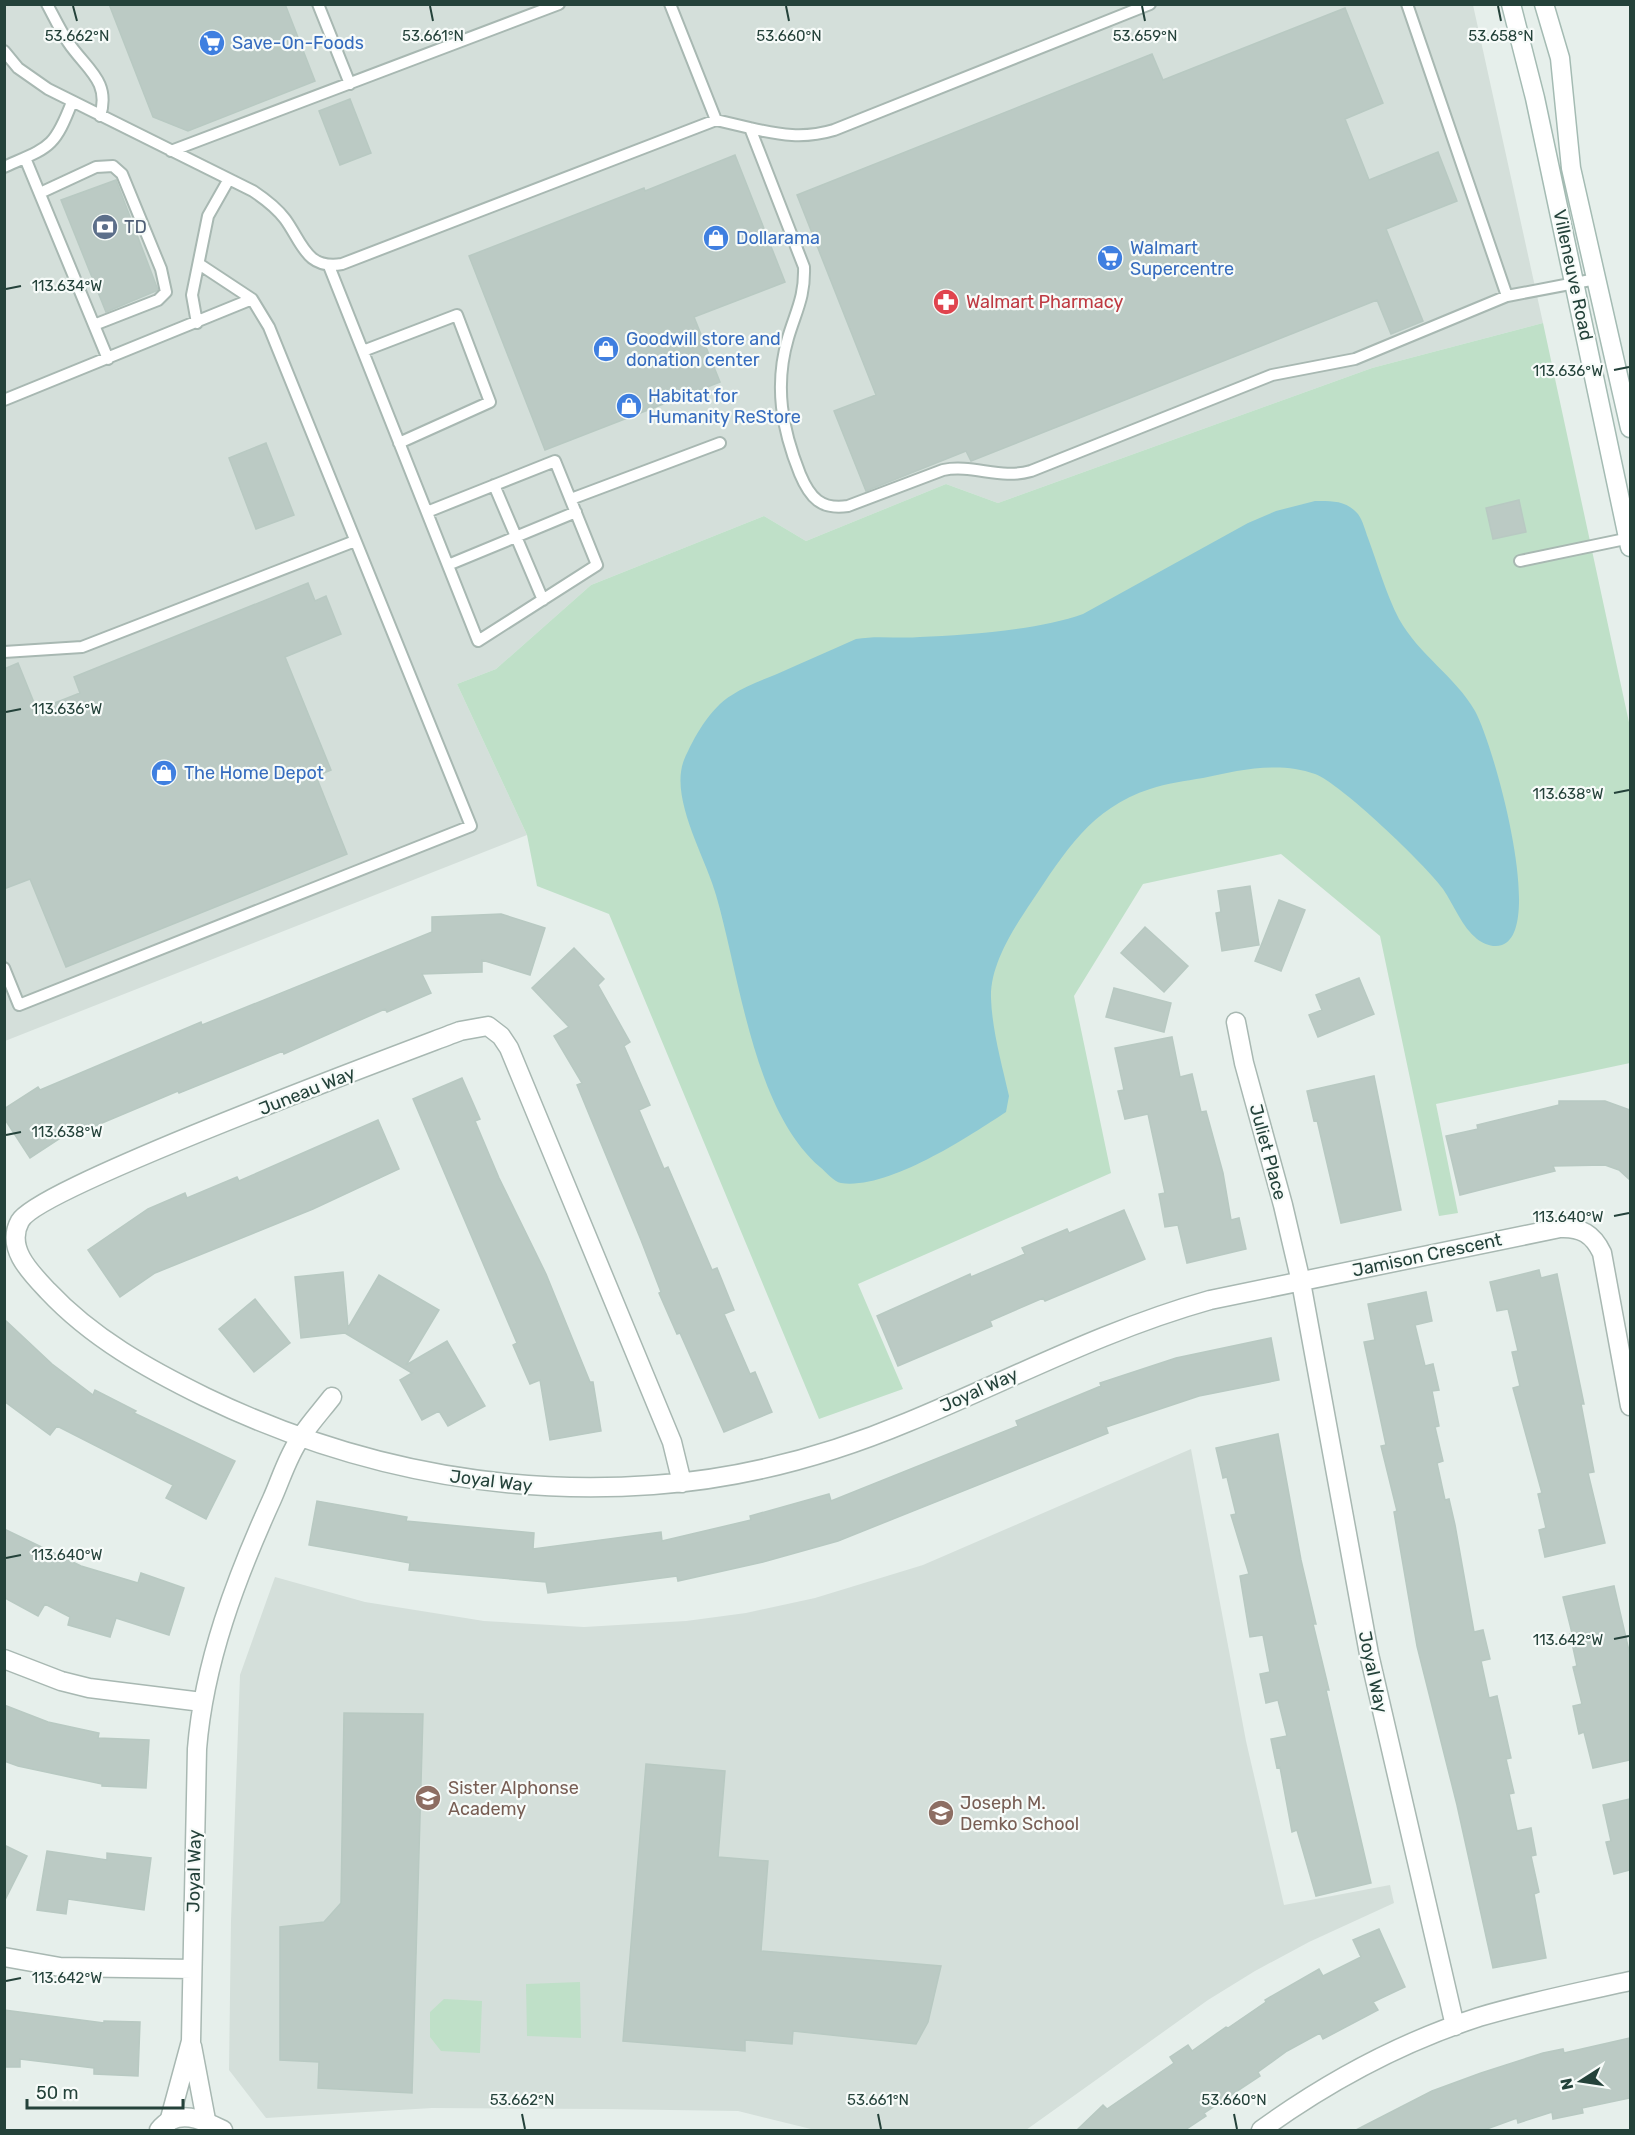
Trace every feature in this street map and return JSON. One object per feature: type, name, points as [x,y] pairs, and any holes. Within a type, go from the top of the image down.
[{"type":"street","name":"Villeneuve Road","points":[[1511,4],[1535,98],[1630,541]]},
{"type":"street","name":"Villeneuve Road","points":[[1544,4],[1560,58],[1571,168],[1630,428]]},
{"type":"street","name":"Juliet Place","points":[[1236,1022],[1244,1064],[1283,1205],[1301,1282]]},
{"type":"street","name":"Juneau Way","points":[[300,1438],[191,1390],[99,1337],[56,1300],[23,1262],[16,1244],[19,1222],[36,1206],[142,1156],[469,1028],[488,1026],[501,1036],[514,1059],[672,1442],[682,1483]]},
{"type":"street","name":"Jamison Crescent","points":[[1301,1282],[1550,1230],[1579,1230],[1590,1235],[1597,1243],[1606,1264],[1630,1407]]},
{"type":"street","name":"Joyal Way","points":[[217,2127],[191,2041],[197,1749],[202,1702],[240,1574],[300,1438],[391,1465],[484,1481],[562,1488],[682,1483],[752,1472],[816,1455],[908,1422],[1142,1320],[1210,1300],[1301,1282],[1369,1654],[1455,2026]]},
{"type":"street","points":[[300,1438],[332,1397]]},
{"type":"street","points":[[4,1659],[61,1681],[89,1688],[202,1702]]},
{"type":"street","points":[[4,1957],[60,1967],[192,1969]]},
{"type":"street","points":[[1261,2130],[1341,2079],[1455,2026],[1539,2001],[1630,1981]]},
{"type":"street","name":"Joyal Way","points":[[161,2127],[191,2041]]},
{"type":"street","points":[[161,2127],[176,2118],[192,2117],[217,2127]]},
{"type":"lane","points":[[47,4],[68,42],[100,83],[105,100],[100,116]]},
{"type":"lane","points":[[318,4],[350,84]]},
{"type":"lane","points":[[171,151],[559,4]]},
{"type":"lane","points":[[670,4],[716,120]]},
{"type":"lane","points":[[4,51],[27,75],[72,102],[230,179],[272,204],[308,255],[329,266],[342,264],[716,120],[795,137],[814,136],[834,130],[1150,4]]},
{"type":"lane","points":[[1407,4],[1507,296]]},
{"type":"lane","points":[[4,166],[51,144],[60,132],[72,102]]},
{"type":"lane","points":[[750,128],[804,267],[805,289],[788,338],[782,372],[780,409],[784,429],[805,486],[818,501],[832,508],[848,506],[943,470],[958,467],[1006,476],[1031,471],[1272,375],[1355,358],[1507,296],[1596,279]]},
{"type":"lane","points":[[25,158],[108,359]]},
{"type":"lane","points":[[40,193],[96,167],[112,166],[122,174],[161,269],[166,292],[158,300],[94,325]]},
{"type":"lane","points":[[197,322],[192,295],[208,216],[230,179]]},
{"type":"lane","points":[[4,968],[19,1005],[471,826],[269,327],[252,298],[199,264]]},
{"type":"lane","points":[[329,266],[478,641],[597,565],[555,461],[427,512]]},
{"type":"lane","points":[[4,400],[252,298]]},
{"type":"lane","points":[[363,351],[457,315],[490,402],[399,443]]},
{"type":"lane","points":[[571,500],[720,444]]},
{"type":"lane","points":[[494,485],[543,600]]},
{"type":"lane","points":[[448,565],[576,512]]},
{"type":"lane","points":[[4,652],[82,647],[355,541]]},
{"type":"lane","points":[[1520,561],[1630,541]]},
{"type":"shaded area","points":[[5,5],[1473,5],[1543,323],[1372,368],[998,503],[946,484],[806,541],[764,516],[591,585],[496,669],[457,684],[527,835],[5,1041]]},
{"type":"shaded area","name":"Joseph M. Demko School","points":[[1191,1449],[1246,1741],[1284,1905],[1390,1885],[1394,1903],[1309,1942],[1255,1971],[1208,2000],[1026,2130],[815,2130],[738,2111],[432,2108],[266,2118],[229,2070],[231,1921],[240,1675],[275,1577],[365,1602],[484,1621],[584,1627],[686,1621],[746,1613],[815,1598],[923,1565]]},
{"type":"green space","points":[[1543,323],[1630,727],[1630,1063],[1436,1104],[1458,1213],[1439,1216],[1380,936],[1281,854],[1143,884],[1074,996],[1111,1173],[858,1284],[903,1389],[819,1419],[609,914],[537,886],[527,835],[457,684],[496,669],[591,585],[764,516],[806,541],[946,484],[998,503],[1372,368]]},
{"type":"green space","points":[[580,1982],[581,2038],[527,2036],[526,1984]]},
{"type":"green space","points":[[444,1999],[482,2001],[480,2053],[441,2051],[430,2037],[430,2012]]},
{"type":"water","points":[[1315,501],[1332,501],[1343,504],[1358,514],[1399,619],[1416,644],[1458,687],[1475,711],[1493,759],[1512,834],[1518,873],[1519,907],[1514,932],[1499,946],[1489,945],[1477,939],[1463,922],[1443,889],[1419,862],[1362,808],[1343,792],[1315,774],[1288,768],[1259,768],[1176,782],[1150,789],[1129,797],[1111,808],[1081,834],[1044,883],[1004,947],[994,972],[991,998],[995,1035],[1009,1096],[1006,1112],[971,1135],[904,1170],[860,1183],[836,1181],[797,1142],[779,1112],[764,1077],[752,1040],[716,895],[685,810],[681,792],[684,760],[704,724],[717,707],[742,689],[856,639],[981,633],[1065,620],[1083,614],[1248,523],[1276,511]]},
{"type":"building","name":"Save-On-Foods","points":[[109,4],[285,4],[315,81],[188,131],[153,117]]},
{"type":"building","name":"Walmart Supercentre","points":[[1345,8],[1383,103],[1345,119],[1369,180],[1438,152],[1457,201],[1386,229],[1423,321],[1391,334],[1377,300],[971,461],[966,451],[866,491],[834,411],[876,395],[797,195],[1152,54],[1163,80]]},
{"type":"building","points":[[350,99],[371,153],[340,165],[319,111]]},
{"type":"building","name":"Goodwill store and donation center","points":[[735,155],[785,282],[694,317],[720,382],[545,450],[469,256]]},
{"type":"building","points":[[116,180],[158,290],[106,312],[61,200]]},
{"type":"building","points":[[266,443],[294,515],[256,529],[229,458]]},
{"type":"building","points":[[1519,500],[1526,532],[1493,539],[1486,508]]},
{"type":"building","name":"The Home Depot","points":[[308,583],[315,601],[326,596],[341,634],[285,657],[331,770],[316,776],[347,854],[66,967],[30,879],[4,889],[4,669],[18,663],[37,710],[80,693],[74,677]]},
{"type":"building","points":[[1250,886],[1259,945],[1222,951],[1216,913],[1221,912],[1218,891]]},
{"type":"building","points":[[1279,900],[1305,910],[1281,971],[1255,961]]},
{"type":"building","points":[[501,914],[545,928],[530,975],[482,960],[482,972],[422,974],[431,993],[387,1012],[385,1009],[284,1054],[283,1051],[179,1093],[178,1091],[76,1134],[74,1129],[30,1158],[4,1118],[4,1109],[38,1087],[40,1090],[201,1022],[202,1025],[432,932],[432,917]]},
{"type":"building","points":[[1145,927],[1188,966],[1164,992],[1121,953]]},
{"type":"building","points":[[574,948],[604,979],[598,985],[630,1042],[624,1046],[650,1105],[639,1110],[664,1169],[668,1167],[712,1270],[717,1268],[734,1310],[724,1314],[750,1374],[755,1372],[772,1412],[724,1432],[680,1333],[677,1334],[659,1293],[661,1292],[641,1240],[577,1085],[582,1083],[554,1036],[569,1027],[532,988]]},
{"type":"building","points":[[1359,978],[1374,1014],[1318,1037],[1309,1015],[1322,1010],[1316,995]]},
{"type":"building","points":[[1114,988],[1171,1003],[1164,1032],[1106,1017]]},
{"type":"building","points":[[1172,1037],[1180,1077],[1192,1074],[1201,1112],[1206,1111],[1223,1173],[1231,1220],[1239,1218],[1246,1249],[1187,1263],[1178,1225],[1165,1227],[1159,1194],[1165,1193],[1148,1114],[1125,1119],[1118,1091],[1124,1090],[1115,1048]]},
{"type":"building","points":[[1374,1076],[1401,1210],[1341,1223],[1317,1120],[1314,1121],[1307,1091]]},
{"type":"building","points":[[462,1078],[480,1119],[475,1121],[499,1178],[546,1274],[590,1382],[593,1382],[601,1431],[550,1440],[540,1380],[530,1384],[513,1345],[517,1343],[413,1099]]},
{"type":"building","points":[[1559,1101],[1605,1101],[1630,1110],[1630,1180],[1619,1170],[1605,1165],[1553,1166],[1555,1171],[1460,1195],[1446,1136],[1478,1129],[1477,1125],[1559,1105]]},
{"type":"building","points":[[378,1120],[399,1169],[313,1209],[155,1273],[120,1297],[88,1250],[148,1209],[185,1193],[187,1198],[237,1177],[239,1181]]},
{"type":"building","points":[[1124,1210],[1145,1259],[1045,1301],[1043,1298],[990,1321],[992,1326],[898,1366],[877,1316],[970,1274],[971,1277],[1025,1254],[1022,1248],[1067,1229],[1069,1233]]},
{"type":"building","points":[[1539,1270],[1541,1278],[1557,1274],[1584,1404],[1581,1404],[1594,1472],[1588,1473],[1605,1543],[1545,1557],[1539,1530],[1546,1528],[1538,1494],[1542,1493],[1513,1388],[1520,1386],[1512,1352],[1518,1351],[1508,1309],[1497,1311],[1490,1282]]},
{"type":"building","points":[[343,1272],[348,1328],[379,1275],[439,1310],[406,1365],[447,1341],[485,1406],[448,1426],[439,1411],[422,1420],[400,1380],[412,1373],[345,1333],[301,1338],[295,1277]]},
{"type":"building","points":[[1426,1292],[1432,1321],[1415,1325],[1425,1366],[1433,1364],[1439,1390],[1432,1391],[1439,1426],[1435,1427],[1443,1461],[1437,1463],[1445,1500],[1449,1499],[1455,1525],[1474,1632],[1483,1630],[1490,1659],[1481,1661],[1489,1698],[1497,1696],[1511,1758],[1506,1759],[1514,1793],[1509,1794],[1517,1831],[1531,1828],[1536,1855],[1531,1856],[1539,1892],[1534,1894],[1546,1958],[1493,1968],[1457,1805],[1417,1646],[1394,1512],[1397,1511],[1381,1446],[1386,1445],[1364,1342],[1375,1340],[1368,1304]]},
{"type":"building","points":[[255,1299],[290,1343],[254,1372],[219,1329]]},
{"type":"building","points":[[4,1319],[52,1364],[93,1395],[95,1390],[136,1411],[134,1413],[235,1461],[206,1519],[166,1498],[173,1485],[57,1426],[50,1435],[4,1401]]},
{"type":"building","points":[[1271,1338],[1279,1380],[1199,1396],[1106,1427],[1108,1433],[838,1541],[763,1562],[678,1581],[677,1576],[548,1593],[546,1582],[409,1570],[410,1563],[309,1545],[317,1501],[407,1517],[406,1521],[534,1533],[533,1549],[661,1532],[662,1541],[751,1520],[750,1516],[829,1494],[831,1501],[1018,1426],[1016,1421],[1101,1386],[1100,1383],[1176,1358]]},
{"type":"building","points":[[1278,1434],[1301,1560],[1316,1624],[1313,1624],[1329,1690],[1326,1690],[1371,1883],[1316,1896],[1297,1830],[1292,1832],[1280,1767],[1277,1768],[1271,1739],[1287,1736],[1278,1700],[1266,1703],[1260,1674],[1270,1672],[1263,1635],[1250,1637],[1240,1576],[1249,1574],[1231,1515],[1236,1514],[1227,1477],[1223,1478],[1216,1448]]},
{"type":"building","points":[[4,1529],[81,1566],[138,1583],[141,1573],[184,1588],[169,1635],[116,1618],[110,1637],[68,1625],[70,1617],[45,1604],[38,1616],[5,1598]]},
{"type":"building","points":[[1614,1586],[1630,1655],[1630,1760],[1593,1768],[1584,1732],[1579,1734],[1573,1706],[1582,1704],[1573,1667],[1577,1666],[1570,1634],[1572,1633],[1563,1597]]},
{"type":"building","points":[[4,1705],[48,1722],[99,1733],[98,1738],[149,1740],[146,1788],[102,1786],[102,1784],[4,1761]]},
{"type":"building","points":[[344,1713],[423,1714],[412,2093],[318,2088],[319,2062],[280,2060],[280,1927],[324,1922],[341,1903]]},
{"type":"building","points":[[646,1764],[725,1771],[718,1857],[768,1861],[761,1951],[941,1966],[928,2022],[916,2044],[793,2031],[792,2044],[745,2040],[745,2051],[623,2041]]},
{"type":"building","points":[[1630,1799],[1630,1870],[1614,1874],[1606,1842],[1611,1841],[1603,1805]]},
{"type":"building","points":[[4,1845],[27,1856],[4,1902]]},
{"type":"building","points":[[47,1851],[107,1860],[107,1853],[151,1858],[144,1910],[68,1899],[66,1914],[37,1910]]},
{"type":"building","points":[[1379,1929],[1405,1987],[1373,2002],[1378,2010],[1323,2039],[1320,2033],[1287,2051],[1258,2072],[1260,2076],[1204,2113],[1206,2116],[1185,2130],[1077,2130],[1103,2105],[1107,2109],[1174,2063],[1170,2057],[1188,2045],[1192,2051],[1266,2002],[1265,2000],[1319,1969],[1323,1976],[1361,1957],[1353,1940]]},
{"type":"building","points":[[4,2010],[104,2023],[104,2021],[140,2022],[138,2076],[94,2074],[94,2068],[20,2059],[20,2067],[4,2067]]},
{"type":"building","points":[[1630,2038],[1630,2098],[1582,2108],[1583,2113],[1553,2119],[1552,2112],[1518,2123],[1517,2118],[1484,2130],[1356,2130],[1432,2091],[1481,2073],[1543,2053],[1563,2049],[1564,2053]]},
{"type":"place","name":"Save-On-Foods","points":[[212,43]]},
{"type":"place","name":"TD","points":[[105,227]]},
{"type":"place","name":"Dollarama","points":[[716,238]]},
{"type":"place","name":"Walmart Supercentre","points":[[1110,258]]},
{"type":"place","name":"Walmart Pharmacy","points":[[946,302]]},
{"type":"place","name":"Goodwill store and donation center","points":[[606,349]]},
{"type":"place","name":"Habitat for Humanity ReStore","points":[[629,406]]},
{"type":"place","name":"The Home Depot","points":[[164,773]]},
{"type":"place","name":"Sister Alphonse Academy","points":[[428,1798]]},
{"type":"place","name":"Joseph M. Demko School","points":[[941,1813]]}]
